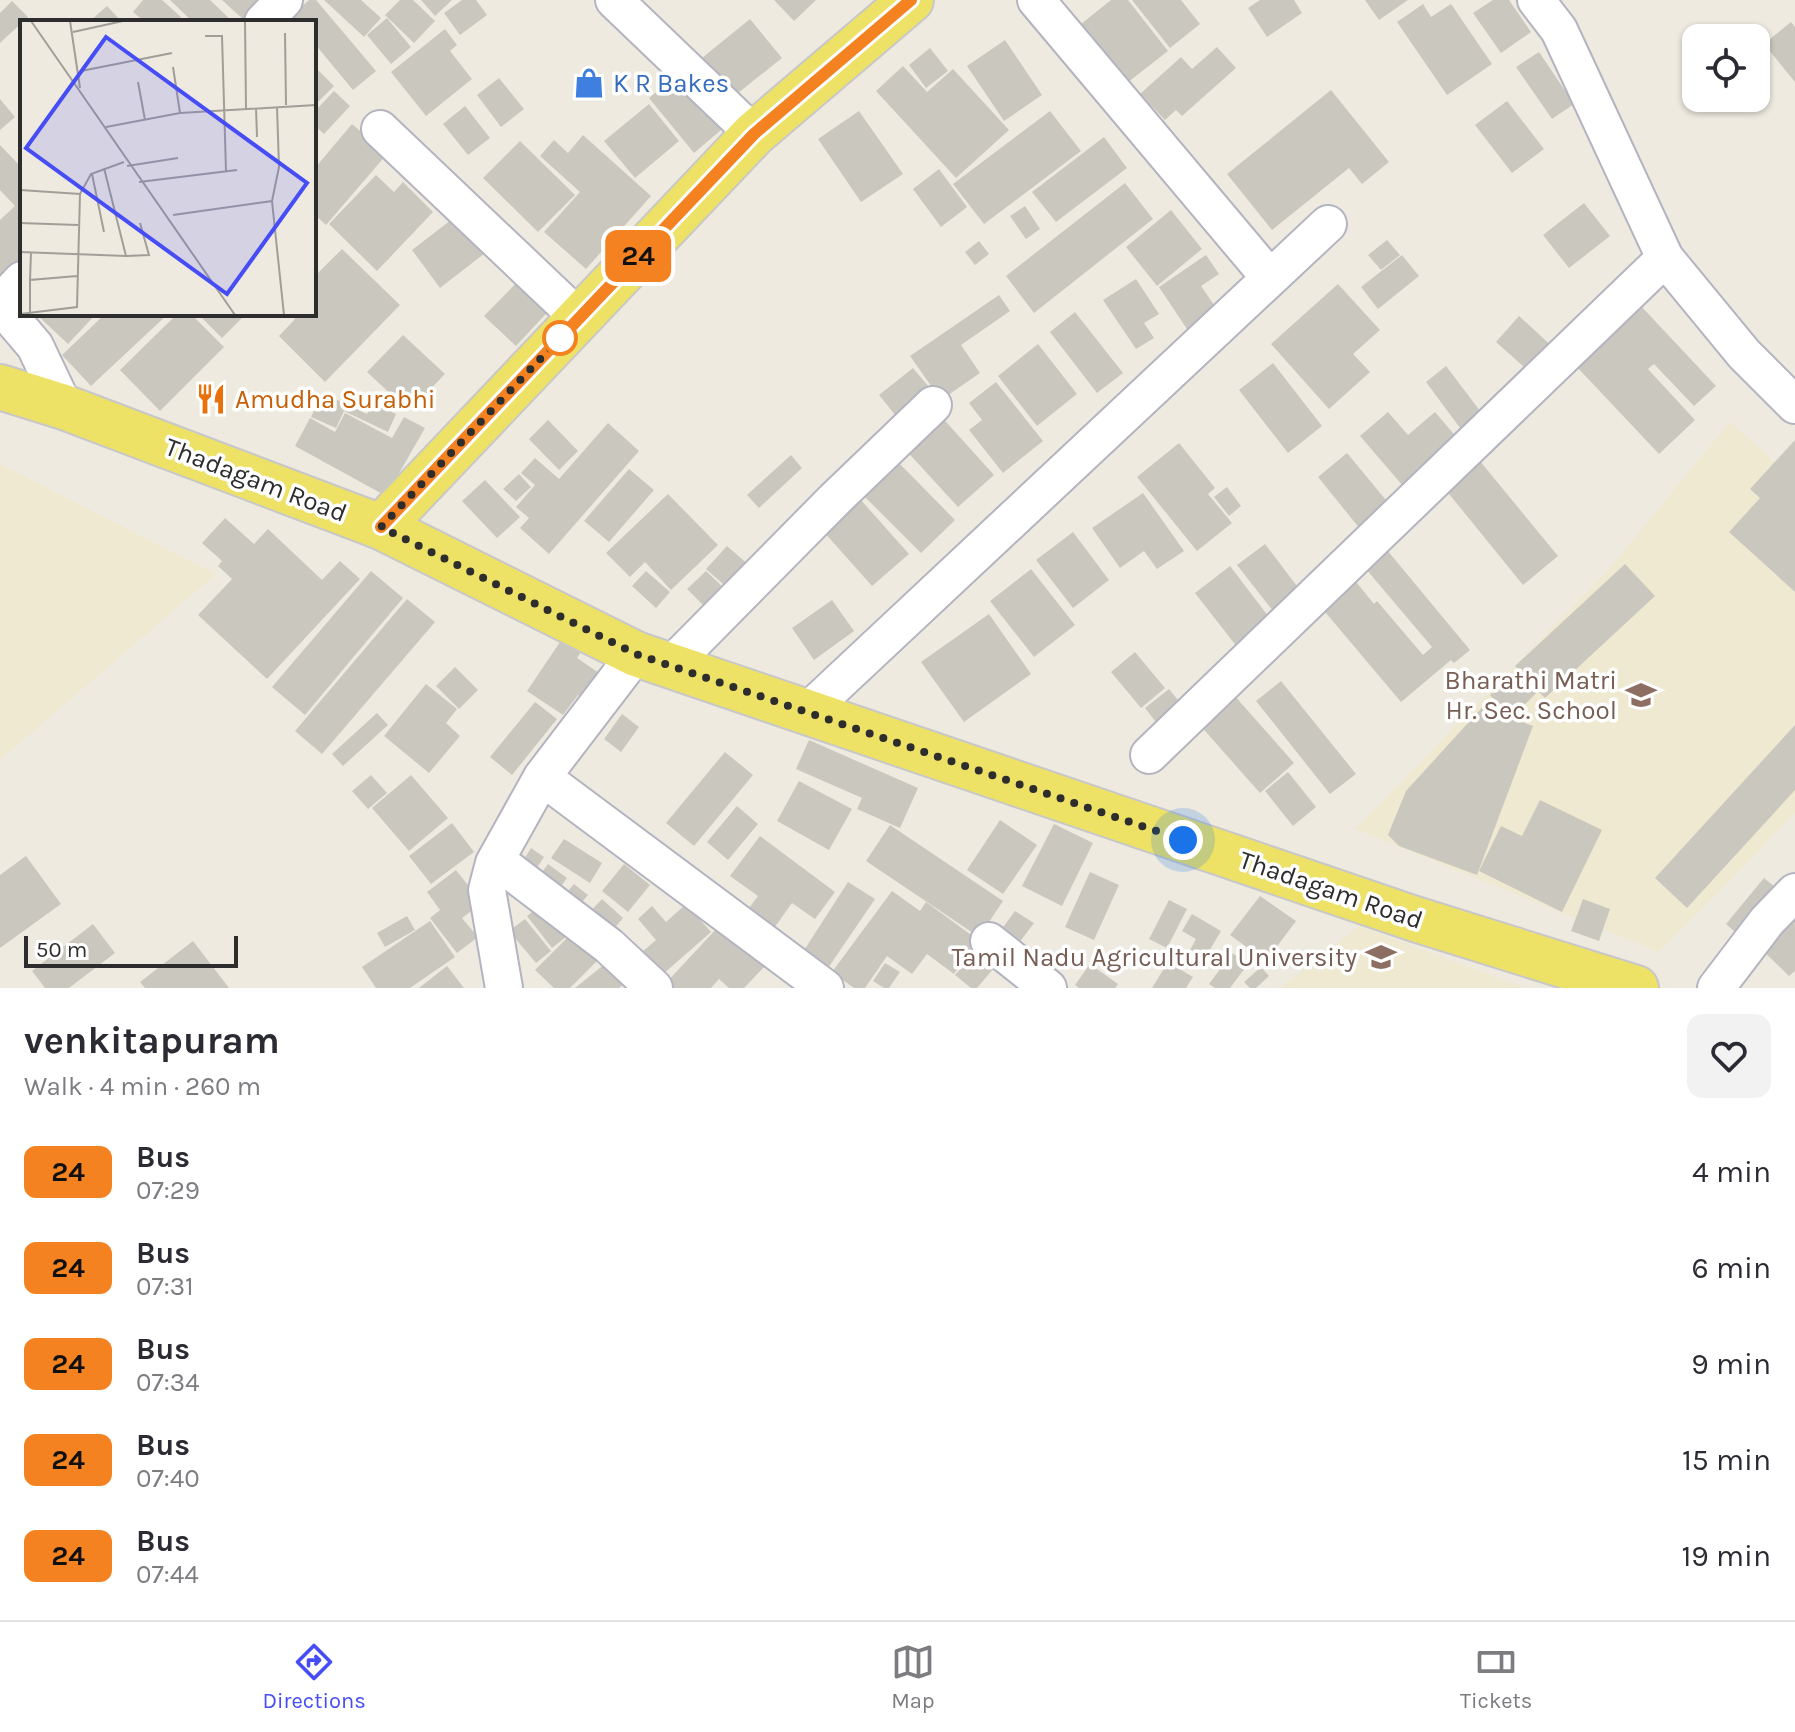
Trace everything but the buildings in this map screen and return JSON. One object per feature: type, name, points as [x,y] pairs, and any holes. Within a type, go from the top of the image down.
[{"type":"main road","points":[[381,527],[754,134],[911,0]]},
{"type":"main road","name":"Thadagam Road","points":[[0,387],[64,407],[381,527],[654,659],[1415,919],[1636,988]]},
{"type":"street","points":[[265,20],[284,0]]},
{"type":"street","points":[[614,0],[754,134]]},
{"type":"street","points":[[1036,0],[1270,278]]},
{"type":"street","points":[[1536,0],[1559,30],[1665,258],[1744,354],[1795,405]]},
{"type":"street","points":[[380,129],[579,318]]},
{"type":"street","points":[[807,712],[1328,224]]},
{"type":"street","points":[[1149,755],[1665,258]]},
{"type":"street","points":[[20,282],[0,304],[35,346],[64,407]]},
{"type":"street","points":[[504,988],[487,890],[496,860],[542,777],[654,659],[834,500],[933,405]]},
{"type":"street","points":[[542,777],[825,988]]},
{"type":"street","points":[[496,860],[609,946],[654,988]]},
{"type":"street","points":[[1716,988],[1767,921],[1795,892]]},
{"type":"street","points":[[989,941],[1048,988]]},
{"type":"shaded area","name":"Bharathi Matri Hr. Sec. School","points":[[1730,422],[1795,480],[1795,814],[1659,952],[1355,829],[1603,576]]},
{"type":"shaded area","points":[[0,464],[216,574],[0,760]]},
{"type":"shaded area","name":"Tamil Nadu Agricultural University","points":[[1359,926],[1525,988],[1280,988]]},
{"type":"bus line","name":"24","points":[[381,527],[754,134],[911,0]]},
{"type":"place","name":"K R Bakes","points":[[589,83]]},
{"type":"place","name":"Amudha Surabhi","points":[[211,399]]},
{"type":"place","name":"Bharathi Matri Hr. Sec. School","points":[[1641,695]]},
{"type":"place","name":"Tamil Nadu Agricultural University","points":[[1381,957]]},
{"type":"route","points":[[560,338],[381,527],[636,654],[1183,840]]}]
